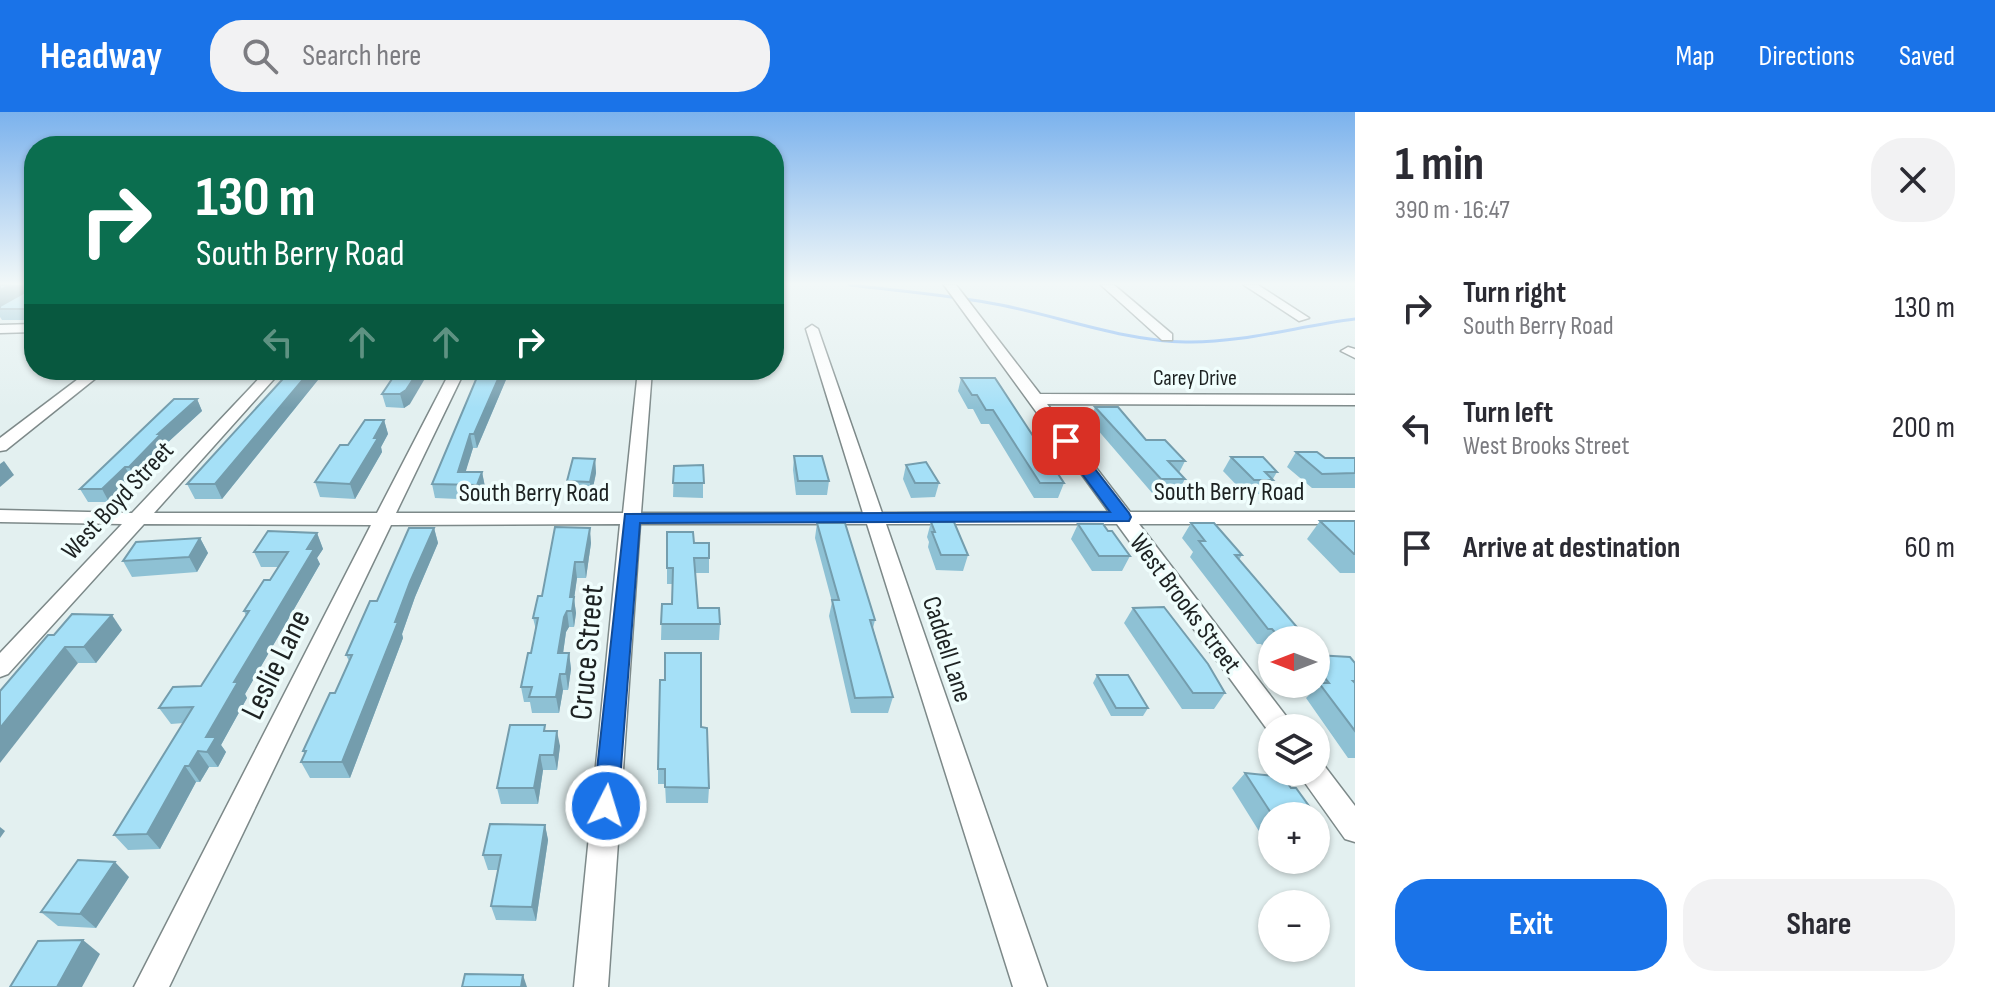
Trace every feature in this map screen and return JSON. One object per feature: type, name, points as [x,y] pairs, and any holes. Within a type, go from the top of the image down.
[{"type":"street","name":"West Brooks Street","points":[[980,326],[1270,714]]},
{"type":"street","points":[[1154,326],[1167,337]]},
{"type":"street","points":[[0,329],[24,328]]},
{"type":"street","name":"Caddell Lane","points":[[812,329],[1030,987]]},
{"type":"street","points":[[0,446],[86,380]]},
{"type":"street","name":"West Boyd Street","points":[[0,668],[266,380]]},
{"type":"street","name":"Leslie Lane","points":[[151,987],[453,380]]},
{"type":"street","name":"Cruce Street","points":[[591,987],[644,380]]},
{"type":"street","name":"Carey Drive","points":[[1034,399],[1355,400]]},
{"type":"street","name":"South Berry Road","points":[[0,516],[137,519],[1355,518]]},
{"type":"street","points":[[1323,786],[1355,829]]},
{"type":"building","points":[[961,378],[995,378],[1064,483],[1040,483],[993,410],[986,410]]},
{"type":"building","points":[[282,380],[303,380],[215,484],[187,484]]},
{"type":"building","points":[[391,380],[412,380],[400,394],[382,394]]},
{"type":"building","points":[[476,380],[498,380],[474,434],[470,434],[458,472],[482,472],[477,485],[432,484]]},
{"type":"building","points":[[174,399],[197,399],[158,434],[161,434],[129,467],[125,467],[102,489],[80,489]]},
{"type":"building","points":[[1095,407],[1118,407],[1146,440],[1165,440],[1185,461],[1168,461],[1185,479],[1161,479]]},
{"type":"building","points":[[365,420],[384,420],[374,438],[378,438],[350,484],[315,482],[340,445],[348,445]]},
{"type":"building","points":[[1296,452],[1317,452],[1325,458],[1355,458],[1355,473],[1322,474]]},
{"type":"building","points":[[794,456],[822,456],[829,481],[798,481]]},
{"type":"building","points":[[1231,457],[1263,457],[1277,472],[1265,472],[1273,480],[1254,480]]},
{"type":"building","points":[[573,458],[595,459],[590,482],[567,481]]},
{"type":"building","points":[[926,462],[939,483],[915,483],[906,465]]},
{"type":"building","points":[[703,465],[704,483],[673,483],[674,466]]},
{"type":"building","points":[[1320,521],[1355,521],[1355,554],[1354,554]]},
{"type":"building","points":[[931,522],[954,522],[968,555],[941,555]]},
{"type":"building","points":[[817,523],[845,523],[875,620],[870,620],[893,697],[855,698],[832,600],[839,600]]},
{"type":"building","points":[[1191,523],[1214,523],[1242,555],[1235,555],[1296,626],[1266,626],[1199,541],[1205,541]]},
{"type":"building","points":[[1078,524],[1103,524],[1130,556],[1099,556]]},
{"type":"building","points":[[555,527],[590,528],[584,562],[575,562],[570,597],[574,597],[572,611],[567,611],[564,617],[558,653],[569,653],[566,674],[560,674],[556,697],[529,697],[532,687],[521,687],[528,653],[531,653],[538,618],[533,618],[538,596],[542,596]]},
{"type":"building","points":[[409,528],[434,528],[410,582],[395,622],[398,622],[342,762],[301,762],[306,751],[303,751],[330,693],[335,693],[352,655],[346,655],[370,601],[377,601]]},
{"type":"building","points":[[268,531],[317,533],[307,549],[314,549],[234,682],[238,682],[206,737],[216,737],[207,752],[198,751],[189,766],[185,766],[147,834],[114,835],[193,707],[159,708],[173,687],[201,686],[249,611],[244,611],[264,580],[270,580],[288,552],[254,552]]},
{"type":"building","points":[[667,532],[693,532],[694,543],[709,543],[709,558],[694,558],[698,608],[719,608],[720,624],[661,624],[662,604],[672,604],[673,568],[667,568]]},
{"type":"building","points":[[200,538],[189,557],[123,561],[136,542]]},
{"type":"building","points":[[1164,607],[1208,664],[1225,693],[1193,693],[1133,608]]},
{"type":"building","points":[[72,614],[112,615],[84,647],[65,647],[0,728],[0,691],[48,635],[54,635]]},
{"type":"building","points":[[665,653],[701,653],[701,727],[707,728],[709,788],[665,787],[665,769],[658,769],[660,680],[665,680]]},
{"type":"building","points":[[1330,656],[1350,657],[1355,663],[1355,731],[1330,698]]},
{"type":"building","points":[[1097,675],[1128,675],[1148,708],[1116,708]]},
{"type":"building","points":[[510,725],[545,725],[544,731],[557,731],[554,755],[540,755],[534,788],[497,788]]},
{"type":"building","points":[[1245,773],[1258,774],[1258,786],[1296,788],[1306,802],[1264,802]]},
{"type":"building","points":[[490,824],[545,825],[532,907],[491,906],[501,855],[483,855]]},
{"type":"building","points":[[78,860],[115,862],[80,914],[41,912]]},
{"type":"building","points":[[83,940],[57,987],[10,987],[38,941]]},
{"type":"building","points":[[465,974],[523,975],[521,987],[462,987]]},
{"type":"waterway","points":[[1087,326],[1163,341],[1186,342],[1229,340],[1315,326]]},
{"type":"route","points":[[606,806],[628,535],[632,518],[1123,517],[1066,441]]}]
